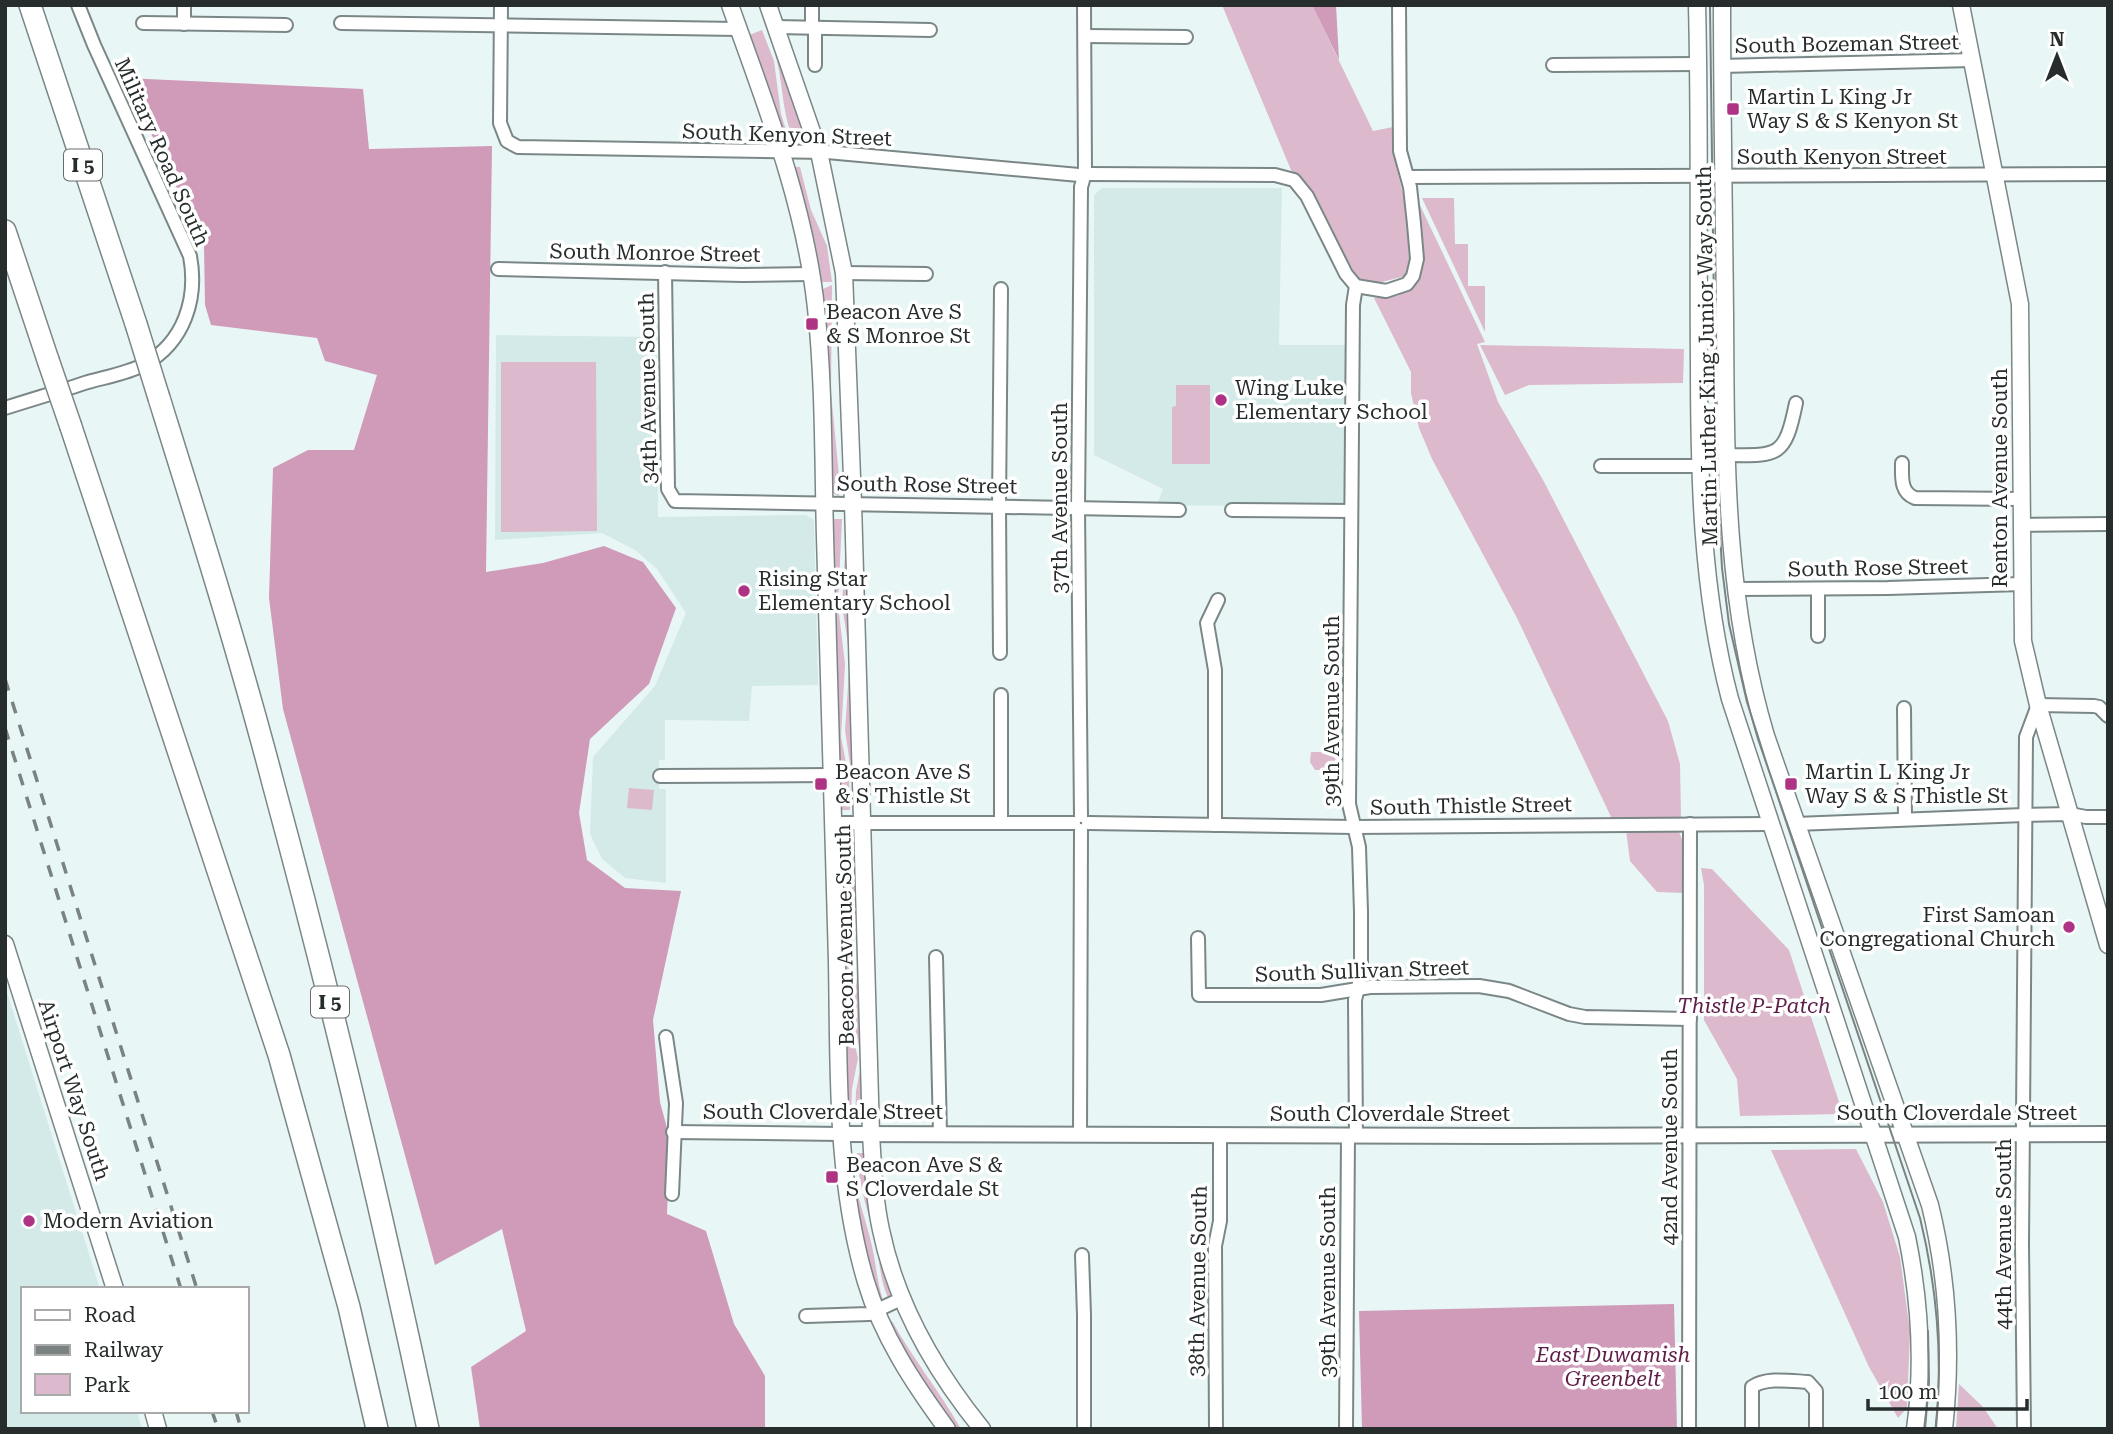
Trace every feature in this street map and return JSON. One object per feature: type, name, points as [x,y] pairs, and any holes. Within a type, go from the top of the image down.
[{"type":"highway","name":"I 5","points":[[30,5],[136,324],[215,579],[308,915],[386,1233],[428,1429]]},
{"type":"highway","points":[[5,231],[279,1055],[349,1307],[377,1429]]},
{"type":"main road","name":"Beacon Avenue South","points":[[730,5],[786,165],[811,274],[820,345],[842,1134],[850,1222],[867,1286],[877,1312],[898,1356],[947,1429]]},
{"type":"main road","name":"Beacon Avenue South","points":[[768,5],[819,152],[844,273],[871,1134],[881,1231],[922,1340],[947,1385],[982,1429]]},
{"type":"main road","name":"Martin Luther King Junior Way South","points":[[1697,5],[1700,466],[1708,583],[1720,662],[1770,824],[1907,1237],[1914,1269],[1922,1355],[1915,1429]]},
{"type":"main road","name":"Martin Luther King Junior Way South","points":[[1721,5],[1726,455],[1735,589],[1754,694],[1796,824],[1930,1205],[1942,1262],[1948,1345],[1948,1395],[1944,1429]]},
{"type":"main road","name":"Renton Avenue South","points":[[1961,5],[2020,304],[2023,641],[2038,705],[2070,814],[2101,900],[2108,945]]},
{"type":"main road","name":"Airport Way South","points":[[5,944],[114,1287]]},
{"type":"street","name":"Military Road South","points":[[5,408],[143,365],[165,349],[180,331],[192,296],[190,256],[78,5]]},
{"type":"street","points":[[184,5],[184,24]]},
{"type":"street","points":[[500,26],[501,5]]},
{"type":"street","points":[[812,5],[815,65]]},
{"type":"street","name":"37th Avenue South","points":[[1080,1134],[1078,508],[1084,5]]},
{"type":"street","points":[[1356,286],[1387,291],[1407,284],[1413,276],[1417,259],[1408,177],[1400,150],[1399,5]]},
{"type":"street","points":[[143,23],[286,25]]},
{"type":"street","points":[[341,23],[738,29]]},
{"type":"street","name":"South Kenyon Street","points":[[500,26],[501,130],[511,144],[527,149],[780,150],[1084,175],[1275,175],[1294,180],[1307,196],[1346,274],[1356,286]]},
{"type":"street","points":[[776,27],[930,30]]},
{"type":"street","points":[[1085,36],[1186,37]]},
{"type":"street","name":"South Bozeman Street","points":[[1721,66],[1973,60]]},
{"type":"street","points":[[1553,65],[1698,64]]},
{"type":"street","name":"South Kenyon Street","points":[[1408,177],[1698,178],[2108,174]]},
{"type":"street","name":"South Monroe Street","points":[[498,269],[742,275],[811,274]]},
{"type":"street","name":"34th Avenue South","points":[[665,272],[668,489],[674,501]]},
{"type":"street","points":[[844,273],[926,274]]},
{"type":"street","name":"39th Avenue South","points":[[1346,1429],[1355,1000],[1361,975],[1359,847],[1349,804],[1353,305],[1356,286]]},
{"type":"street","points":[[1000,653],[1001,289]]},
{"type":"street","points":[[1726,455],[1763,456],[1780,449],[1791,431],[1796,403]]},
{"type":"street","points":[[1902,463],[1905,490],[1915,498],[2021,499]]},
{"type":"street","points":[[1601,466],[1700,466]]},
{"type":"street","name":"South Rose Street","points":[[674,501],[1179,510]]},
{"type":"street","points":[[1232,510],[1352,511]]},
{"type":"street","points":[[2021,525],[2108,524]]},
{"type":"street","name":"South Rose Street","points":[[1735,589],[2022,584]]},
{"type":"street","points":[[1818,589],[1818,636]]},
{"type":"street","points":[[1215,825],[1215,670],[1207,623],[1218,600]]},
{"type":"street","points":[[1001,695],[1001,823]]},
{"type":"street","points":[[2038,705],[2094,706],[2105,711],[2108,716]]},
{"type":"street","name":"44th Avenue South","points":[[2024,1429],[2024,815],[2026,737],[2038,705]]},
{"type":"street","points":[[1904,708],[1905,819]]},
{"type":"street","points":[[660,776],[830,775]]},
{"type":"street","points":[[1796,824],[2024,815],[2108,817]]},
{"type":"street","name":"South Thistle Street","points":[[832,824],[1081,823],[1354,827],[1770,824]]},
{"type":"street","name":"42nd Avenue South","points":[[1689,1429],[1690,824]]},
{"type":"street","name":"South Sullivan Street","points":[[1198,938],[1199,995],[1321,995],[1370,987],[1494,987],[1569,1014],[1585,1017],[1690,1018]]},
{"type":"street","points":[[936,957],[940,1134]]},
{"type":"street","points":[[666,1037],[676,1103],[672,1194]]},
{"type":"street","name":"South Cloverdale Street","points":[[673,1132],[1691,1136],[2108,1134]]},
{"type":"street","name":"38th Avenue South","points":[[1216,1429],[1215,1246],[1220,1221],[1220,1135]]},
{"type":"street","points":[[1082,1255],[1084,1429]]},
{"type":"street","points":[[806,1316],[861,1315],[877,1312],[904,1298]]},
{"type":"street","points":[[1752,1429],[1752,1387],[1760,1382],[1790,1381],[1808,1381],[1816,1391],[1816,1429]]},
{"type":"shaded area","name":"Wing Luke Elementary School","points":[[1102,188],[1282,188],[1279,345],[1348,345],[1347,507],[1157,505],[1163,489],[1094,455],[1094,195]]},
{"type":"shaded area","name":"Rising Star Elementary School","points":[[496,335],[657,337],[658,517],[806,515],[814,520],[818,685],[752,686],[749,721],[665,720],[665,760],[659,760],[659,789],[666,789],[666,883],[625,878],[602,859],[590,834],[593,757],[655,686],[686,613],[657,569],[635,550],[602,533],[495,540]]},
{"type":"shaded area","points":[[5,986],[99,1287],[21,1287],[21,1413],[138,1413],[142,1429],[5,1429]]},
{"type":"green space","points":[[1222,5],[1312,5],[1373,131],[1393,127],[1396,166],[1407,210],[1409,260],[1405,276],[1378,283],[1357,278],[1306,185],[1291,170]]},
{"type":"green space","points":[[1312,5],[1336,5],[1339,60]]},
{"type":"green space","points":[[762,30],[774,61],[781,114],[790,143],[782,139],[747,36]]},
{"type":"green space","points":[[778,53],[807,139],[804,142],[795,142],[787,121],[775,54]]},
{"type":"green space","points":[[125,78],[363,89],[369,149],[492,146],[486,572],[543,563],[604,546],[643,562],[676,608],[649,684],[590,739],[579,813],[587,860],[625,888],[681,891],[653,1020],[660,1102],[670,1139],[667,1214],[706,1231],[734,1324],[765,1376],[765,1429],[480,1429],[471,1367],[526,1331],[502,1229],[435,1265],[283,709],[269,598],[273,468],[308,450],[354,450],[377,375],[325,361],[317,338],[211,325],[205,305],[204,246]]},
{"type":"green space","points":[[800,167],[811,210],[827,246],[832,282],[820,282],[793,170]]},
{"type":"green space","points":[[1422,198],[1454,198],[1455,244],[1468,244],[1468,286],[1485,286],[1485,332]]},
{"type":"green space","points":[[1417,199],[1485,342],[1477,344],[1498,402],[1543,480],[1668,721],[1680,764],[1681,818],[1612,819],[1517,618],[1432,459],[1419,428],[1411,393],[1411,372],[1374,298],[1397,296],[1414,287],[1423,265]]},
{"type":"green space","points":[[832,285],[831,393],[839,496],[830,492],[821,290]]},
{"type":"green space","points":[[1480,345],[1684,349],[1683,383],[1529,385],[1505,395]]},
{"type":"green space","points":[[501,362],[596,362],[597,531],[501,532]]},
{"type":"green space","points":[[1176,385],[1210,385],[1210,464],[1172,464],[1172,407],[1176,406]]},
{"type":"green space","points":[[831,519],[842,519],[838,605],[845,664],[841,737],[849,778],[850,810],[839,810]]},
{"type":"green space","points":[[847,520],[854,791],[845,730],[850,657],[842,605]]},
{"type":"green space","points":[[1311,752],[1342,752],[1343,770],[1315,770],[1310,762]]},
{"type":"green space","points":[[629,788],[654,790],[652,810],[627,808]]},
{"type":"green space","points":[[1678,829],[1684,845],[1684,893],[1657,892],[1630,861],[1626,830]]},
{"type":"green space","points":[[850,838],[851,868],[846,897],[853,936],[854,969],[848,1018],[858,1058],[852,1089],[851,1119],[848,1118],[846,1084],[840,839]]},
{"type":"green space","points":[[856,861],[866,1118],[855,1119],[856,1091],[862,1060],[852,1015],[858,970],[857,933],[850,899]]},
{"type":"green space","name":"Thistle P-Patch","points":[[1701,868],[1712,869],[1789,950],[1843,1114],[1740,1116],[1737,1079],[1704,1020],[1704,885]]},
{"type":"green space","points":[[1856,1149],[1883,1202],[1900,1257],[1910,1332],[1907,1408],[1898,1418],[1869,1367],[1771,1150]]},
{"type":"green space","points":[[849,1153],[852,1153],[856,1188],[883,1300],[878,1297],[860,1236]]},
{"type":"green space","points":[[857,1153],[867,1153],[895,1293],[891,1299],[888,1298],[882,1278]]},
{"type":"green space","name":"East Duwamish Greenbelt","points":[[1674,1304],[1677,1429],[1362,1429],[1359,1311]]},
{"type":"green space","points":[[892,1321],[961,1429],[954,1429],[922,1385],[889,1324]]},
{"type":"green space","points":[[1959,1384],[1983,1407],[1998,1429],[1956,1429]]},
{"type":"tram line","points":[[1710,5],[1716,460],[1722,568],[1729,624],[1747,702],[1767,765],[1920,1218],[1931,1270],[1937,1322],[1939,1375],[1936,1429]]},
{"type":"tram line","points":[[1925,1429],[1929,1382],[1928,1331]]},
{"type":"railway","points":[[5,679],[196,1287]]},
{"type":"railway","points":[[5,728],[180,1287]]},
{"type":"railway","points":[[213,1413],[218,1429]]},
{"type":"railway","points":[[237,1413],[241,1429]]},
{"type":"place","name":"Martin L King Jr Way S & S Kenyon St","points":[[1733,109]]},
{"type":"place","name":"Beacon Ave S & S Monroe St","points":[[812,324]]},
{"type":"place","name":"Wing Luke Elementary School","points":[[1221,400]]},
{"type":"place","name":"Rising Star Elementary School","points":[[744,591]]},
{"type":"place","name":"Beacon Ave S & S Thistle St","points":[[821,784]]},
{"type":"place","name":"Martin L King Jr Way S & S Thistle St","points":[[1791,784]]},
{"type":"place","name":"First Samoan Congregational Church","points":[[2069,927]]},
{"type":"place","name":"Beacon Ave S & S Cloverdale St","points":[[832,1177]]},
{"type":"place","name":"Modern Aviation","points":[[29,1221]]}]
